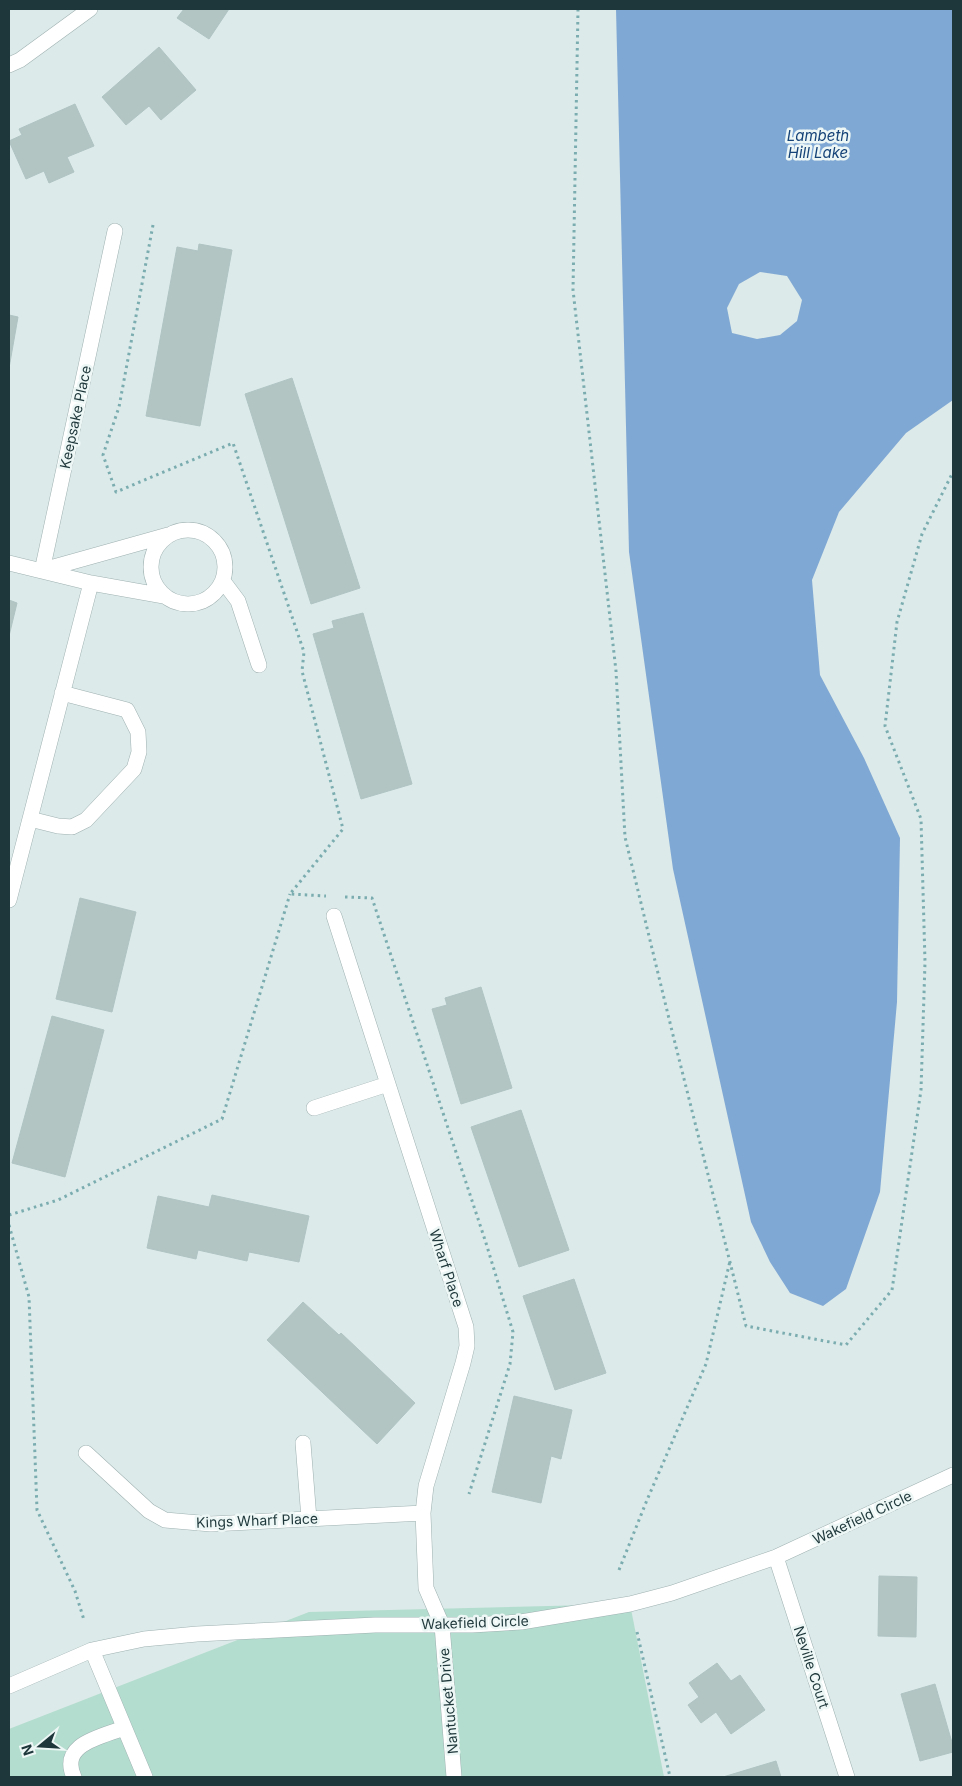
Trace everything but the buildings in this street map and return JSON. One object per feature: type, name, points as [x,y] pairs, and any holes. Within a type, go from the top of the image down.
[{"type":"street","points":[[9,65],[20,60],[90,9]]},
{"type":"street","name":"Keepsake Place","points":[[42,571],[115,231]]},
{"type":"street","points":[[9,563],[91,583],[164,596],[174,602],[186,605],[198,604],[209,599],[223,581],[226,569],[225,558],[220,546],[202,532],[190,529],[179,530],[168,535],[42,571]]},
{"type":"street","points":[[164,596],[152,576],[151,564],[153,553],[159,543],[168,535]]},
{"type":"street","points":[[223,581],[238,601],[259,665]]},
{"type":"street","points":[[9,900],[91,583]]},
{"type":"street","points":[[30,819],[58,826],[72,827],[86,820],[134,769],[139,752],[138,732],[126,710],[62,693]]},
{"type":"street","name":"Wharf Place","points":[[334,916],[466,1327],[467,1346],[426,1486],[423,1514],[426,1588],[442,1625]]},
{"type":"street","points":[[314,1108],[388,1084]]},
{"type":"street","points":[[303,1443],[309,1519]]},
{"type":"street","name":"Kings Wharf Place","points":[[86,1453],[149,1511],[165,1520],[211,1524],[423,1514]]},
{"type":"street","name":"Wakefield Circle","points":[[9,1686],[92,1650],[144,1639],[197,1634],[376,1625],[472,1625],[521,1622],[630,1604],[672,1593],[776,1557],[953,1475]]},
{"type":"street","name":"Neville Court","points":[[776,1557],[847,1777]]},
{"type":"street","name":"Nantucket Drive","points":[[442,1625],[454,1777]]},
{"type":"street","points":[[92,1650],[145,1777]]},
{"type":"street","points":[[74,1777],[70,1769],[71,1757],[78,1746],[124,1728]]},
{"type":"path","points":[[578,9],[573,290],[616,671],[625,837],[746,1326],[846,1345],[892,1290],[921,1090],[925,962],[921,819],[885,726],[897,622],[922,534],[953,472]]},
{"type":"path","points":[[9,1215],[58,1200],[222,1119],[290,894],[343,829],[302,671],[304,652],[234,443],[116,492],[103,455],[119,407],[153,225]]},
{"type":"path","points":[[290,894],[335,896]]},
{"type":"path","points":[[344,897],[372,898],[486,1243],[513,1332],[510,1364],[469,1494]]},
{"type":"path","points":[[9,1225],[29,1297],[37,1510],[75,1591],[84,1620]]},
{"type":"path","points":[[619,1570],[706,1364],[730,1261]]},
{"type":"path","points":[[637,1632],[670,1777]]},
{"type":"green space","points":[[630,1604],[664,1777],[9,1777],[9,1729],[309,1612]]},
{"type":"water","name":"Lambeth Hill Lake","points":[[616,9],[953,9],[953,400],[906,433],[839,512],[812,580],[820,675],[864,758],[900,838],[897,1002],[880,1192],[846,1289],[823,1306],[790,1293],[770,1262],[751,1222],[673,869],[629,552]],"holes":[[[760,272],[787,276],[802,300],[797,321],[780,335],[757,339],[732,333],[727,308],[739,284]]]}]
